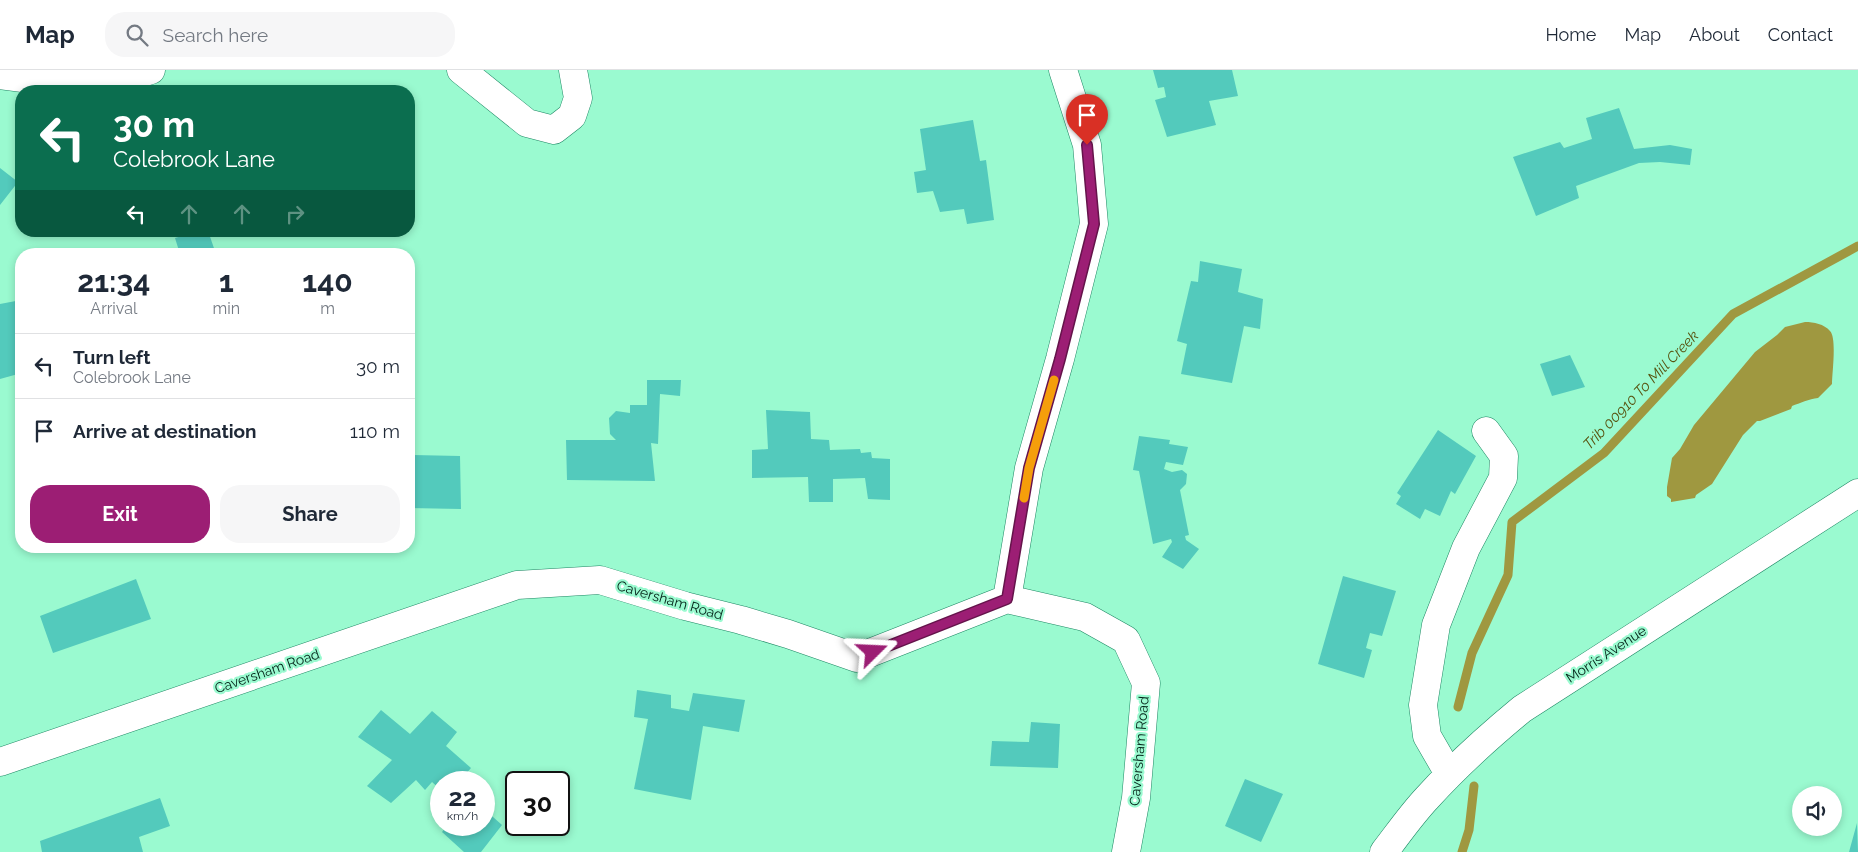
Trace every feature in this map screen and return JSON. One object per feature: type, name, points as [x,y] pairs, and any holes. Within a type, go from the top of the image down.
[{"type":"street","points":[[0,75],[52,82],[138,74],[151,70]]},
{"type":"street","points":[[461,70],[527,123],[554,130],[572,116],[578,98],[573,70]]},
{"type":"street","points":[[1007,599],[1029,468],[1060,359],[1094,224],[1087,145],[1063,70]]},
{"type":"street","points":[[1449,774],[1427,736],[1424,705],[1436,626],[1466,548],[1502,478],[1504,456],[1486,431]]},
{"type":"street","name":"Morris Avenue","points":[[1384,852],[1426,799],[1449,774],[1486,739],[1522,709],[1858,493]]},
{"type":"street","name":"Caversham Road","points":[[0,762],[516,585],[600,580],[685,606],[778,631],[857,658],[1007,599],[1085,617],[1126,640],[1146,682],[1136,798],[1126,852]]},
{"type":"shaded area","points":[[1805,322],[1822,325],[1832,335],[1834,348],[1832,384],[1818,398],[1801,402],[1792,406],[1791,409],[1757,421],[1743,435],[1712,484],[1696,495],[1695,498],[1671,502],[1671,499],[1667,496],[1667,487],[1672,458],[1680,449],[1694,425],[1755,352],[1785,327]]},
{"type":"building","points":[[1153,70],[1232,70],[1238,96],[1209,101],[1216,125],[1167,137],[1155,100],[1166,97],[1164,87],[1158,88]]},
{"type":"building","points":[[1619,108],[1634,149],[1670,145],[1692,149],[1690,165],[1660,162],[1639,163],[1576,186],[1579,198],[1536,216],[1513,157],[1560,142],[1564,148],[1592,139],[1586,118]]},
{"type":"building","points":[[973,120],[980,161],[986,160],[994,220],[967,224],[964,209],[940,212],[933,191],[917,193],[914,172],[926,170],[920,129]]},
{"type":"building","points":[[0,168],[15,180],[15,186],[0,205]]},
{"type":"building","points":[[210,237],[214,248],[178,248],[175,238]]},
{"type":"building","points":[[1200,261],[1242,269],[1238,292],[1263,299],[1260,329],[1244,326],[1232,383],[1181,374],[1187,344],[1177,341],[1191,281],[1198,282]]},
{"type":"building","points":[[15,301],[15,375],[0,379],[0,304]]},
{"type":"building","points":[[1570,355],[1585,387],[1552,396],[1540,364]]},
{"type":"building","points":[[647,380],[681,380],[680,396],[660,394],[658,444],[651,443],[655,481],[567,480],[566,440],[616,440],[610,434],[609,418],[616,411],[630,413],[630,405],[647,405]]},
{"type":"building","points":[[766,410],[810,412],[811,439],[829,440],[830,450],[860,449],[861,453],[871,452],[872,458],[890,459],[890,500],[868,499],[865,478],[833,479],[833,502],[809,502],[808,477],[752,478],[752,450],[768,449]]},
{"type":"building","points":[[1438,430],[1476,456],[1455,494],[1451,491],[1440,516],[1425,509],[1420,519],[1396,504],[1401,496],[1397,493]]},
{"type":"building","points":[[1139,436],[1170,440],[1169,444],[1188,447],[1183,465],[1166,462],[1164,469],[1172,472],[1182,470],[1187,474],[1186,484],[1180,490],[1189,535],[1185,536],[1186,540],[1199,549],[1183,569],[1162,557],[1172,542],[1171,539],[1153,544],[1139,471],[1133,470]]},
{"type":"building","points":[[415,455],[460,456],[461,509],[415,508]]},
{"type":"building","points":[[1343,576],[1396,591],[1382,636],[1370,633],[1366,648],[1372,650],[1364,678],[1318,664]]},
{"type":"building","points":[[136,579],[151,619],[53,653],[40,616]]},
{"type":"building","points":[[637,690],[671,695],[671,708],[689,711],[693,693],[745,700],[739,732],[703,726],[691,800],[634,789],[648,719],[634,717]]},
{"type":"building","points":[[381,710],[410,734],[432,711],[457,732],[446,746],[471,768],[468,771],[430,771],[430,784],[425,790],[416,780],[391,803],[367,786],[392,760],[358,737]]},
{"type":"building","points":[[1031,722],[1060,724],[1058,768],[990,766],[992,741],[1029,742]]},
{"type":"building","points":[[1245,779],[1283,794],[1261,842],[1225,826]]},
{"type":"building","points":[[160,798],[170,826],[139,837],[143,852],[42,852],[40,841]]},
{"type":"building","points":[[495,819],[502,825],[495,834]]},
{"type":"building","points":[[1857,823],[1858,852],[1849,852]]},
{"type":"building","points":[[446,836],[493,836],[481,852],[464,852]]},
{"type":"waterway","name":"Trib 00910 To Mill Creek","points":[[1458,707],[1472,653],[1508,575],[1512,522],[1604,453],[1733,314],[1858,246]]},
{"type":"waterway","name":"Trib 00910 To Mill Creek","points":[[1462,852],[1469,830],[1474,786]]},
{"type":"slow traffic","points":[[1024,498],[1029,468],[1054,380]]},
{"type":"route","points":[[873,652],[1007,599],[1029,468],[1060,359],[1094,224],[1087,145]]}]
